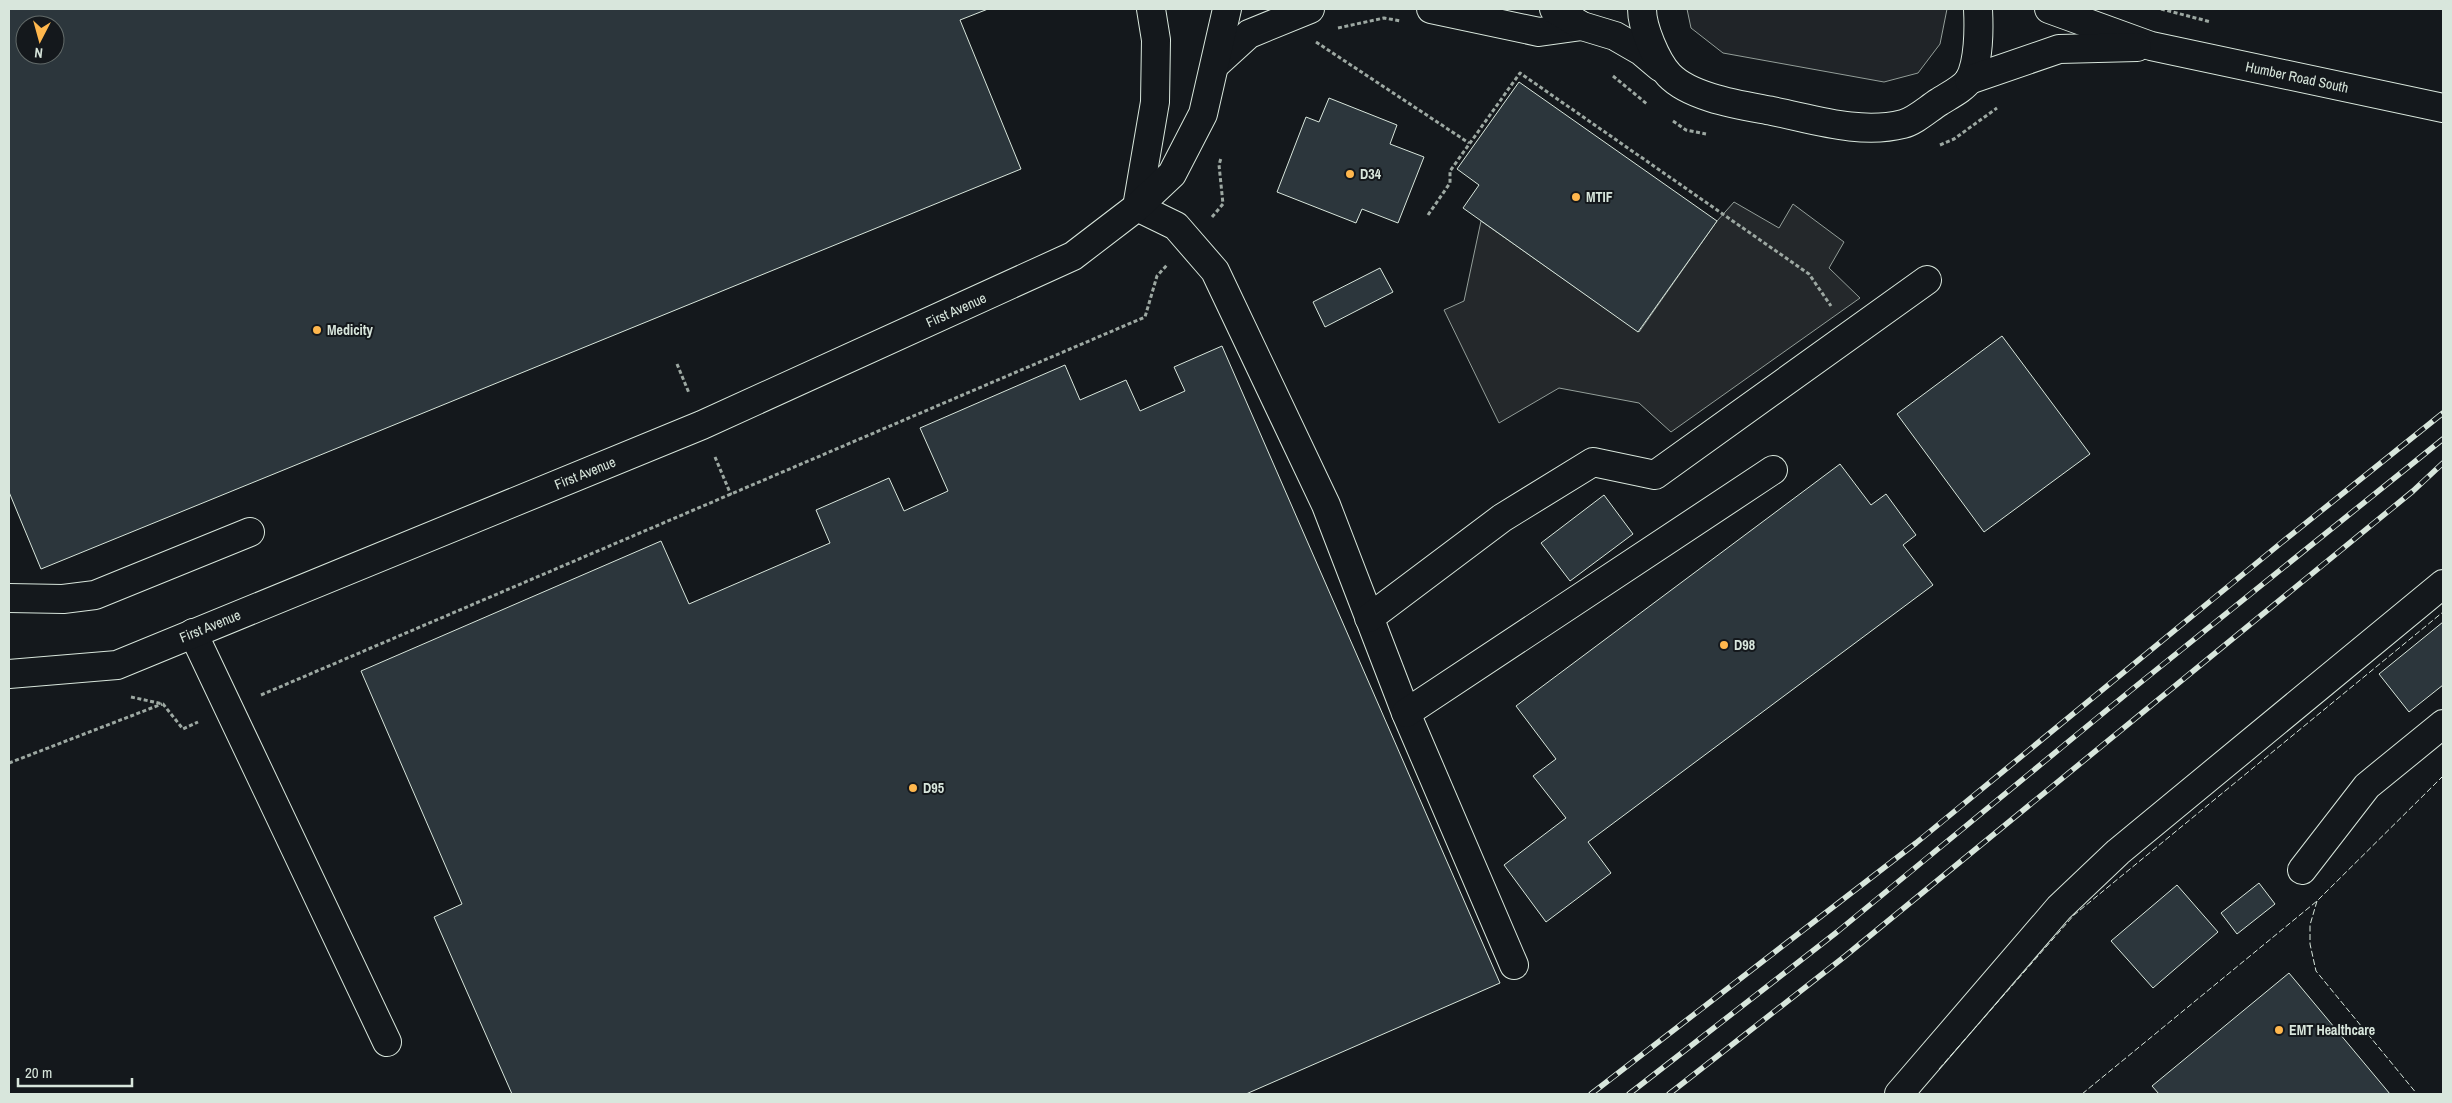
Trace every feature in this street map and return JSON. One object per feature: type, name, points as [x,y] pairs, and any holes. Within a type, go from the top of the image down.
[{"type":"street","points":[[1151,9],[1156,40],[1155,102],[1137,207],[1176,226],[1215,270],[1326,505],[1406,713],[1514,965]]},
{"type":"street","name":"First Avenue","points":[[9,674],[116,666],[702,425],[1073,256],[1137,207],[1172,174],[1203,114],[1227,9]]},
{"type":"street","points":[[1215,65],[1249,34],[1310,9]]},
{"type":"street","points":[[1431,9],[1539,32],[1582,26]]},
{"type":"street","points":[[1554,9],[1582,26]]},
{"type":"street","points":[[1642,9],[1642,21],[1649,39],[1669,74]]},
{"type":"street","points":[[1969,80],[1978,42],[1978,9]]},
{"type":"street","name":"Humber Road South","points":[[2049,9],[2151,46],[2443,108]]},
{"type":"street","name":"Humber Road South","points":[[1582,26],[1615,36],[1641,51],[1669,74],[1701,94],[1736,104],[1843,125],[1878,128],[1905,123],[1956,91],[1969,80],[2059,49],[2151,46]]},
{"type":"street","points":[[1369,618],[1502,518],[1593,462],[1655,475],[1927,280]]},
{"type":"street","points":[[1406,713],[1773,470]]},
{"type":"street","points":[[9,598],[63,599],[95,594],[250,532]]},
{"type":"street","points":[[1899,1094],[2059,908],[2118,852],[2443,584]]},
{"type":"street","points":[[193,633],[387,1042]]},
{"type":"street","points":[[2302,870],[2367,786],[2443,724]]},
{"type":"path","points":[[1316,38],[1316,44],[1470,143]]},
{"type":"path","points":[[1428,215],[1450,183],[1450,171],[1520,73],[1809,274],[1851,334]]},
{"type":"path","points":[[1641,100],[1648,104]]},
{"type":"path","points":[[1938,146],[1954,140],[2002,104]]},
{"type":"path","points":[[1671,120],[1686,130],[1715,136]]},
{"type":"path","points":[[128,696],[163,704],[182,729],[1145,317],[1157,276],[1224,204],[1219,165],[1221,156]]},
{"type":"path","points":[[9,763],[163,704]]},
{"type":"shaded area","points":[[1687,9],[1947,9],[1940,44],[1918,73],[1884,82],[1723,53],[1691,28]]},
{"type":"shaded area","points":[[1734,202],[1779,228],[1793,204],[1844,242],[1829,268],[1860,298],[1671,432],[1639,403],[1559,388],[1499,423],[1444,310],[1464,301],[1481,221],[1639,332],[1717,221]]},
{"type":"building","name":"Medicity","points":[[9,9],[988,9],[960,20],[1021,169],[41,569],[9,492]]},
{"type":"building","name":"MTIF","points":[[1519,82],[1717,221],[1638,332],[1463,208],[1479,185],[1457,169]]},
{"type":"building","name":"D34","points":[[1329,98],[1397,125],[1390,144],[1424,157],[1398,223],[1362,209],[1356,223],[1277,192],[1306,117],[1319,122]]},
{"type":"building","points":[[1380,268],[1393,292],[1325,327],[1313,302]]},
{"type":"building","points":[[2002,336],[2090,454],[1984,532],[1897,414]]},
{"type":"building","name":"D95","points":[[1222,346],[1500,983],[1246,1094],[512,1094],[434,917],[462,904],[361,671],[661,541],[689,604],[830,543],[816,510],[889,478],[904,511],[948,491],[920,428],[1065,365],[1080,400],[1126,380],[1140,411],[1185,391],[1174,367]]},
{"type":"building","name":"D98","points":[[1840,464],[1871,505],[1886,494],[1916,535],[1903,545],[1933,585],[1588,842],[1611,873],[1546,922],[1504,865],[1566,818],[1533,776],[1556,759],[1516,706]]},
{"type":"building","points":[[1604,495],[1633,534],[1570,581],[1541,543]]},
{"type":"building","points":[[2443,622],[2443,685],[2409,712],[2379,674]]},
{"type":"building","points":[[2259,883],[2275,904],[2237,934],[2221,913]]},
{"type":"building","points":[[2177,885],[2218,932],[2153,988],[2111,941]]},
{"type":"building","name":"EMT Healthcare","points":[[2289,973],[2390,1094],[2159,1094],[2152,1086]]},
{"type":"railway","points":[[1591,1094],[1916,843],[2281,543],[2443,413]]},
{"type":"railway","points":[[1629,1094],[1837,932],[2130,691],[2443,439]]},
{"type":"railway","points":[[1669,1094],[1844,957],[2413,491],[2443,463]]},
{"type":"fence","points":[[1939,1069],[2074,915],[2443,612]]},
{"type":"fence","points":[[2082,1094],[2317,901],[2443,776]]},
{"type":"fence","points":[[2317,901],[2310,925],[2310,944],[2316,971],[2417,1094]]},
{"type":"place","name":"D34","points":[[1350,174]]},
{"type":"place","name":"MTIF","points":[[1576,197]]},
{"type":"place","name":"Medicity","points":[[317,330]]},
{"type":"place","name":"D98","points":[[1724,645]]},
{"type":"place","name":"D95","points":[[913,788]]},
{"type":"place","name":"EMT Healthcare","points":[[2279,1030]]}]
